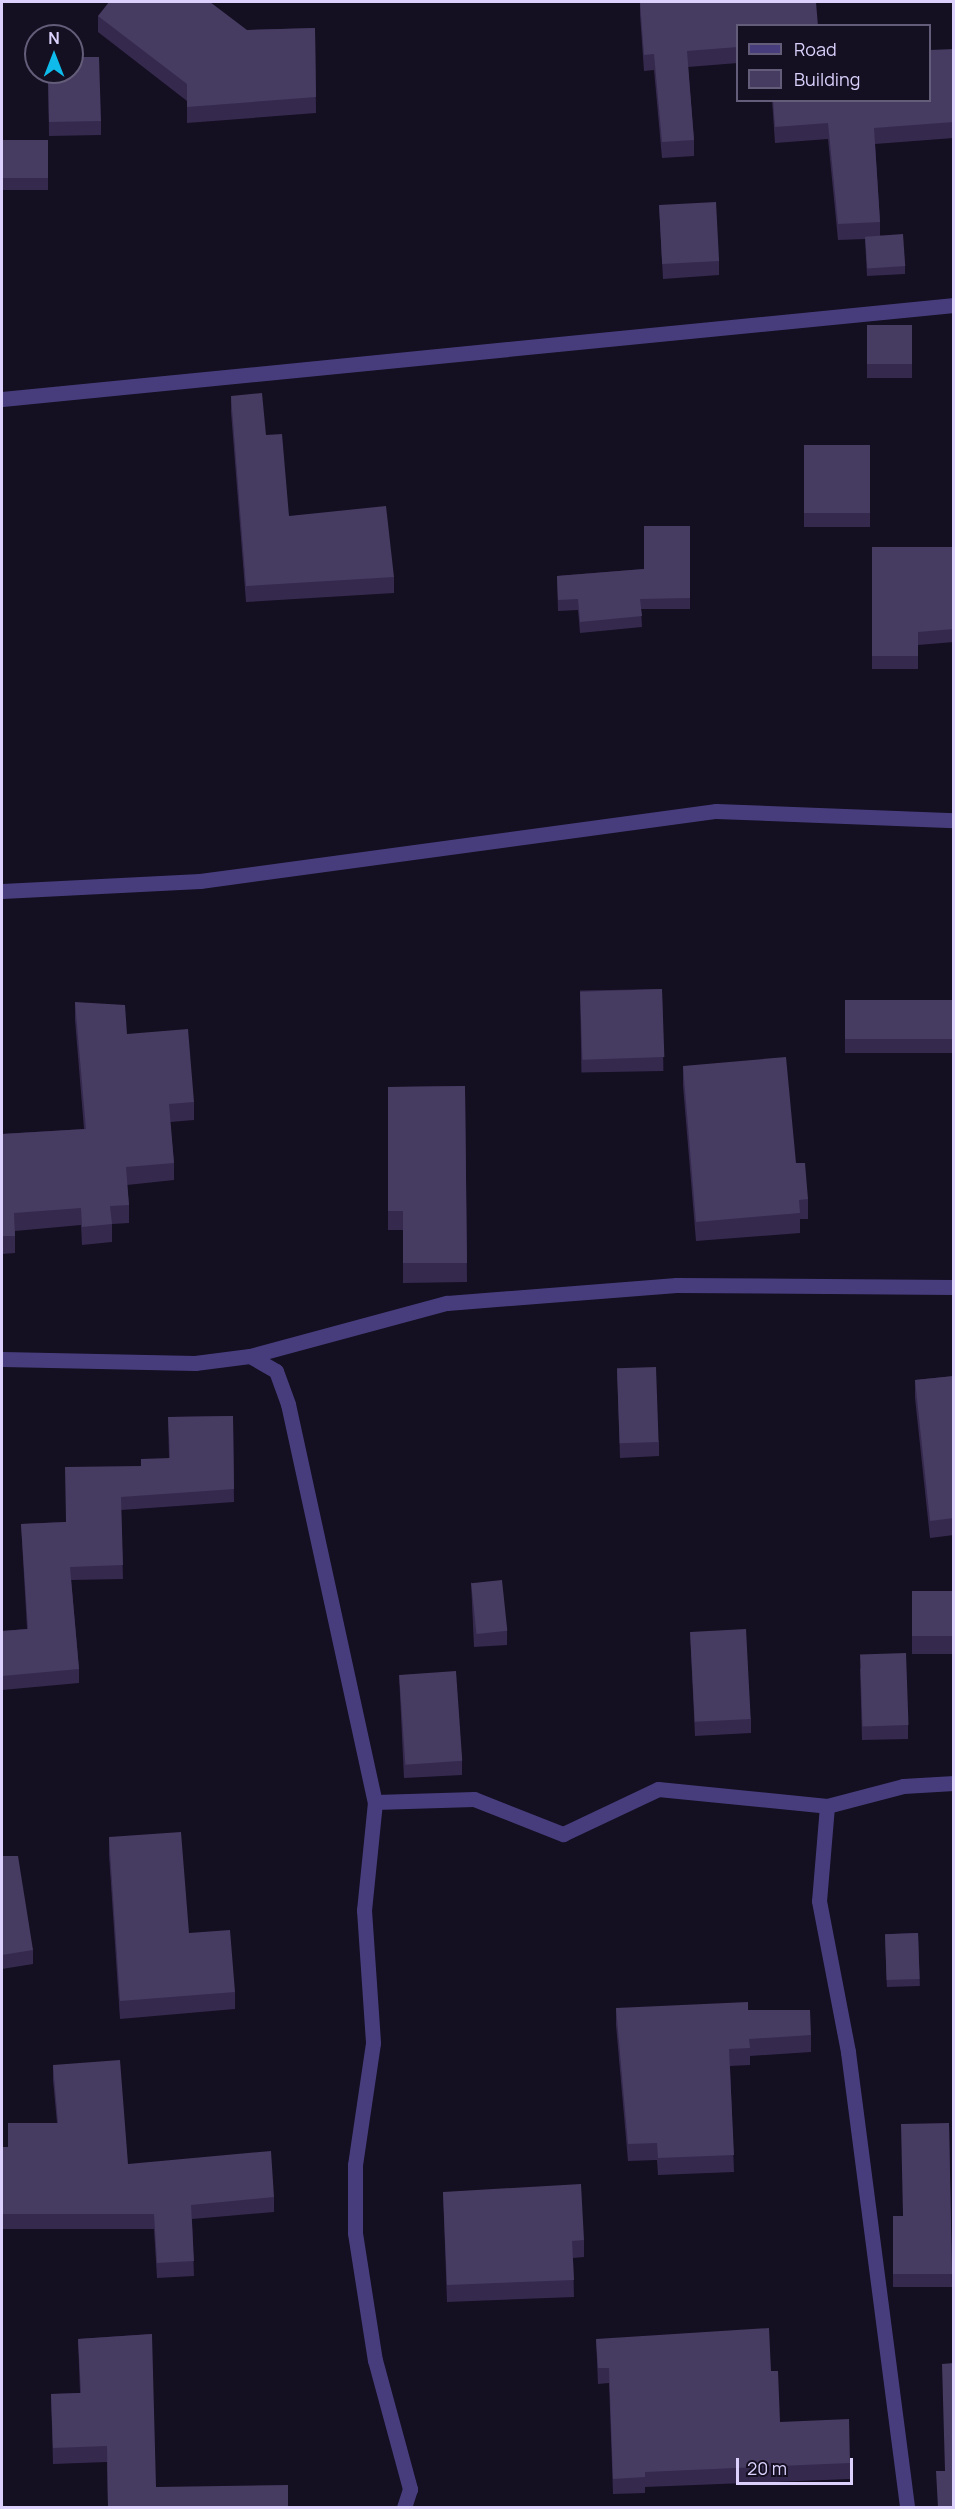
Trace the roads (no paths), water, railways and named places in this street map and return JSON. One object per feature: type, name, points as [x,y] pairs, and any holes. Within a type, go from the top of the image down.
[{"type":"street","points":[[2,399],[954,305]]},
{"type":"street","points":[[2,891],[200,881],[716,811],[954,820]]},
{"type":"street","points":[[2,1359],[195,1363],[250,1356],[447,1303],[676,1285],[954,1287]]},
{"type":"street","points":[[250,1356],[276,1371],[288,1404],[375,1802],[364,1910],[373,2043],[355,2165],[355,2233],[375,2360],[410,2489],[404,2508]]},
{"type":"street","points":[[375,1802],[474,1799],[563,1834],[658,1789],[827,1806],[903,1786],[954,1783]]},
{"type":"street","points":[[827,1806],[819,1901],[848,2052],[907,2508]]}]
